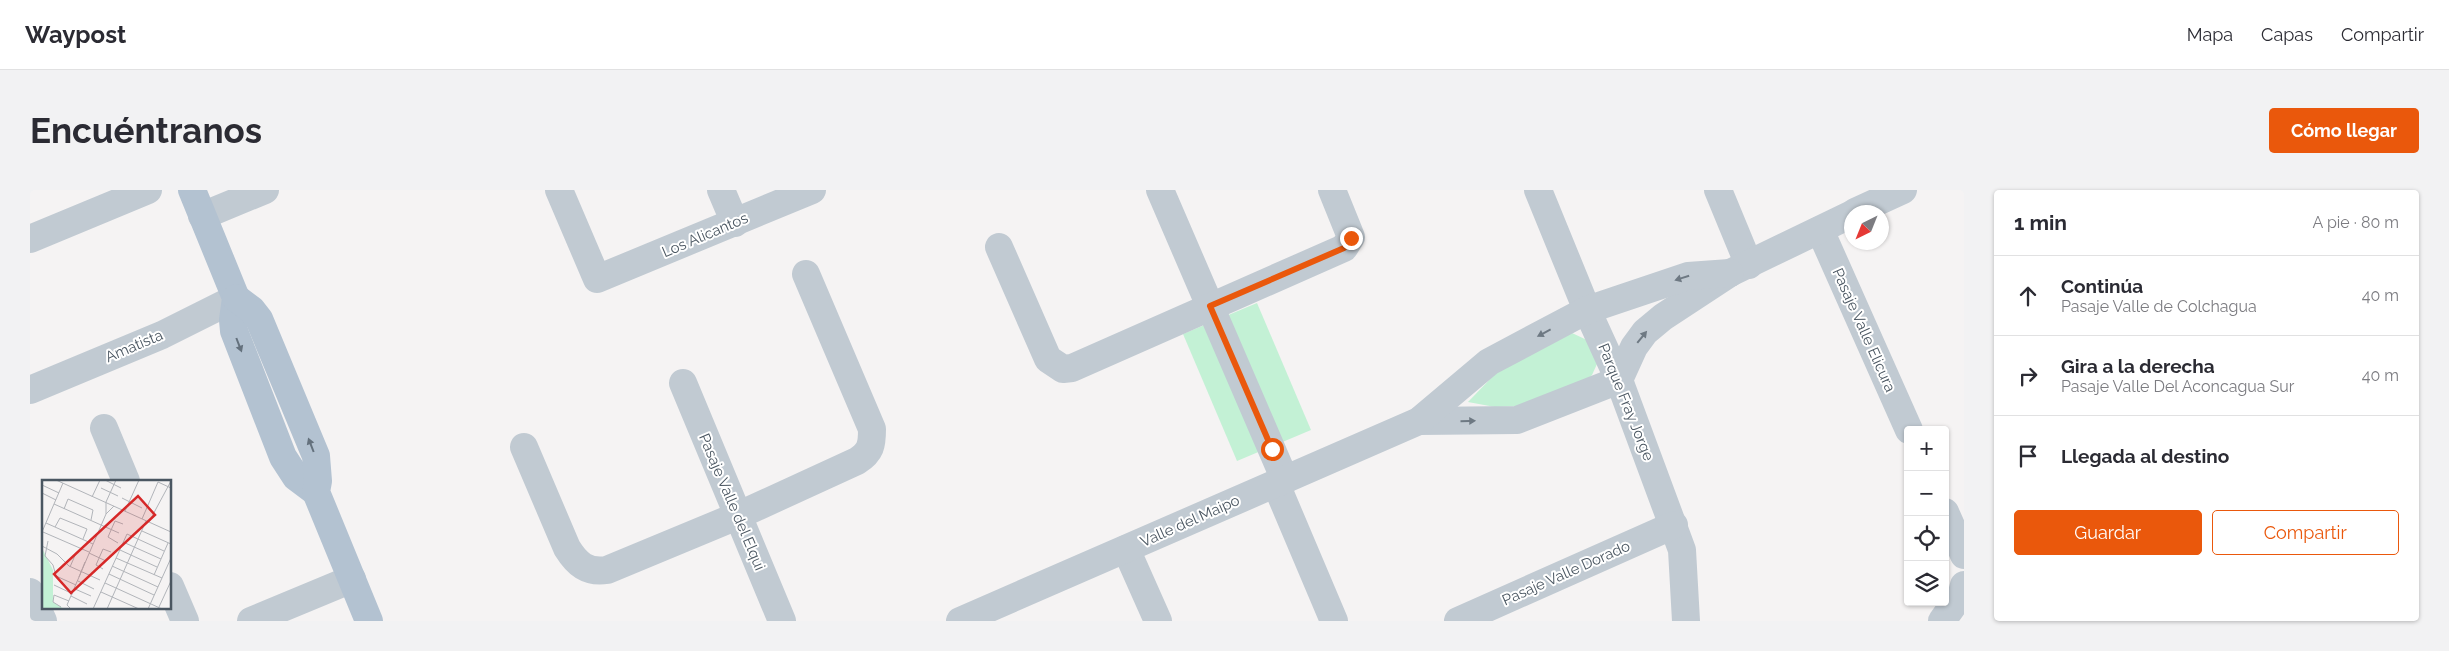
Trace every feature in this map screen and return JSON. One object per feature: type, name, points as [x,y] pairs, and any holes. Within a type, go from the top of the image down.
[{"type":"main road","points":[[192,190],[236,298],[252,310],[259,319],[308,435],[318,470],[316,492],[369,621]]},
{"type":"street","points":[[30,239],[148,190]]},
{"type":"street","points":[[202,216],[265,190]]},
{"type":"street","name":"Los Alicantos","points":[[559,190],[597,279],[812,190]]},
{"type":"street","points":[[721,190],[735,222]]},
{"type":"street","points":[[1160,190],[1210,306],[1281,482],[1334,621]]},
{"type":"street","points":[[999,247],[1048,359],[1063,369],[1072,368],[1344,248],[1351,238],[1332,190]]},
{"type":"street","name":"Parque Fray Jorge","points":[[1538,190],[1587,310],[1619,380],[1674,525],[1682,550],[1686,621]]},
{"type":"street","points":[[1718,190],[1740,269]]},
{"type":"street","points":[[1863,205],[1903,190]]},
{"type":"street","points":[[1619,380],[1634,347],[1645,332],[1663,317],[1740,269],[1820,230],[1844,216]]},
{"type":"street","name":"Pasaje Valle Elicura","points":[[1820,230],[1907,426]]},
{"type":"street","name":"Valle del Maipo","points":[[960,621],[1419,422],[1489,362],[1587,310],[1688,276],[1740,269]]},
{"type":"street","points":[[524,447],[566,548],[576,562],[591,570],[607,570],[737,516],[858,461],[869,453],[872,444],[872,430],[806,274]]},
{"type":"street","name":"Amatista","points":[[30,390],[162,335],[236,298]]},
{"type":"street","name":"Valle del Maipo","points":[[1419,422],[1517,420],[1619,380]]},
{"type":"street","name":"Pasaje Valle del Elqui","points":[[683,383],[782,621]]},
{"type":"street","points":[[104,428],[126,480]]},
{"type":"street","points":[[1947,516],[1964,555]]},
{"type":"street","name":"Pasaje Valle Dorado","points":[[1458,621],[1674,525]]},
{"type":"street","points":[[1126,549],[1158,621]]},
{"type":"street","points":[[251,621],[352,579]]},
{"type":"street","points":[[1942,621],[1962,593],[1964,585]]},
{"type":"street","points":[[171,588],[185,621]]},
{"type":"street","points":[[30,592],[43,621]]},
{"type":"green space","points":[[1257,303],[1311,430],[1237,461],[1183,334]]},
{"type":"green space","points":[[1572,333],[1589,341],[1597,364],[1592,375],[1580,386],[1519,406],[1495,407],[1468,402],[1496,373]]},
{"type":"route","points":[[1272,449],[1210,306],[1344,248],[1351,238]]}]
